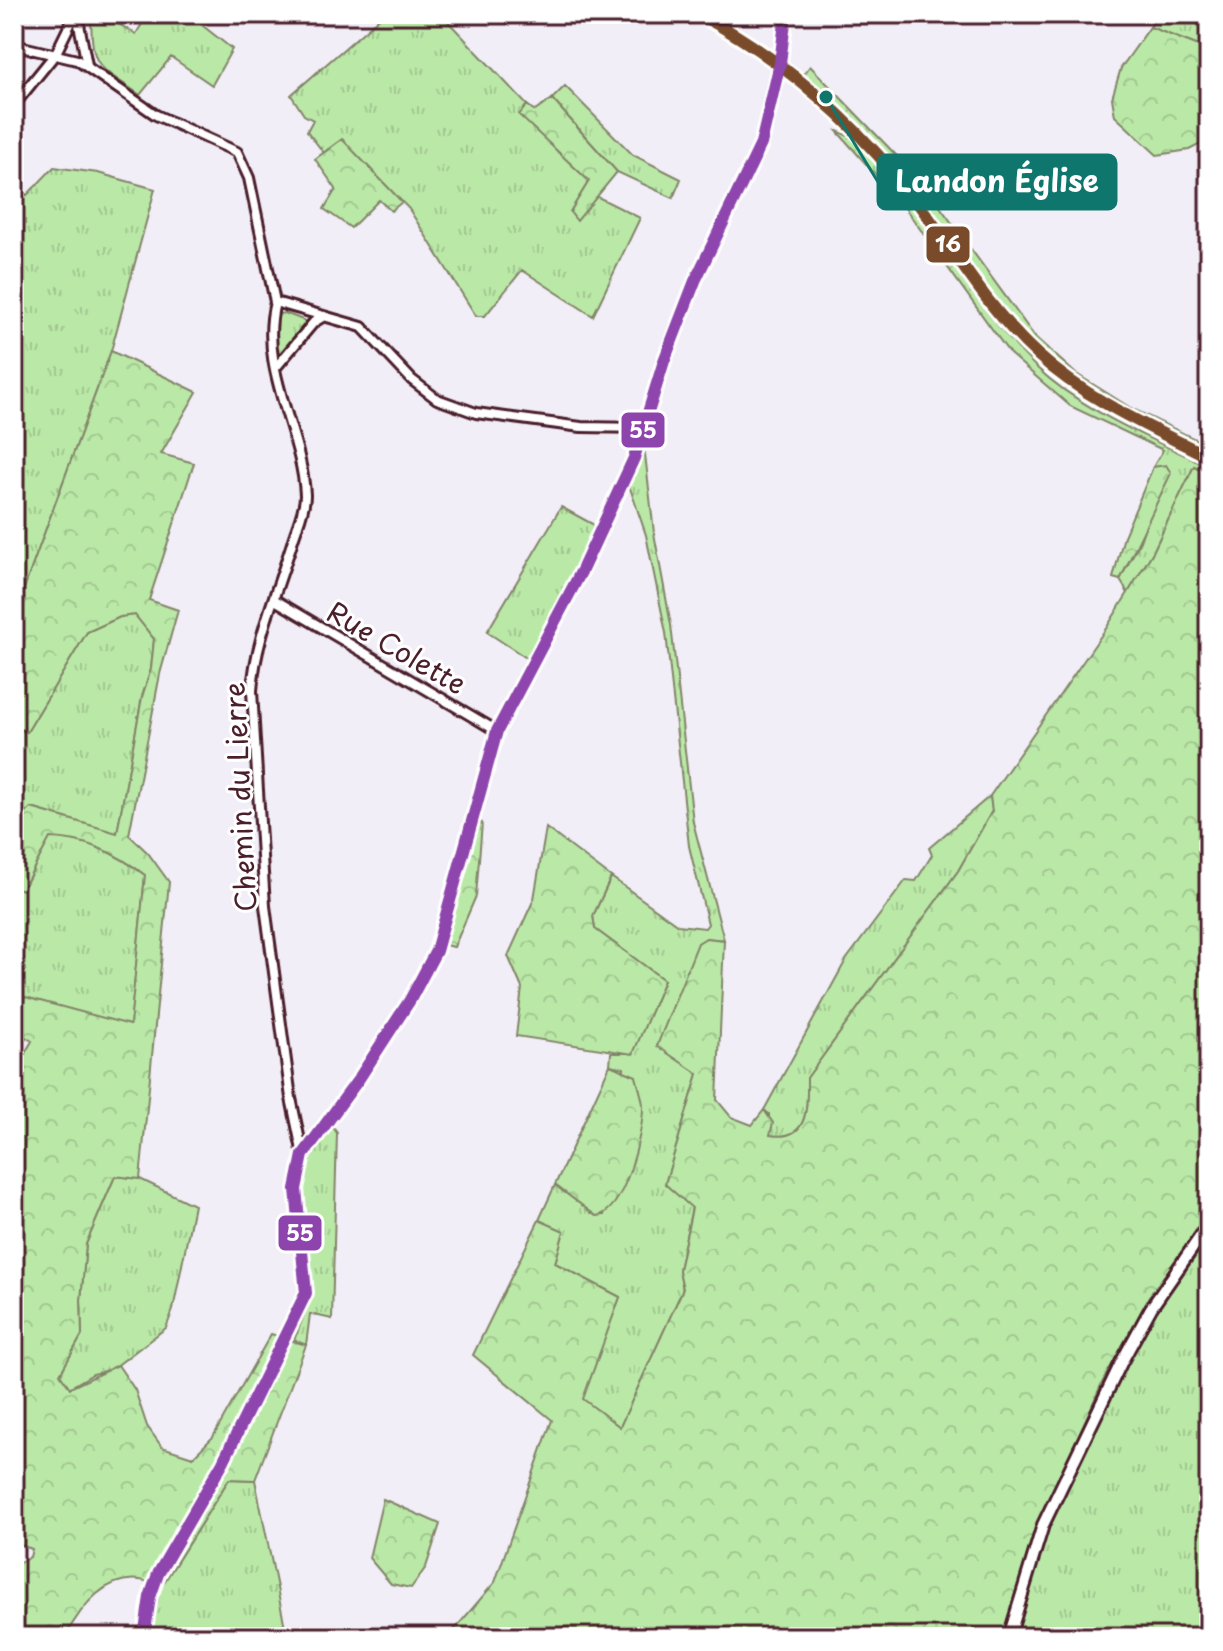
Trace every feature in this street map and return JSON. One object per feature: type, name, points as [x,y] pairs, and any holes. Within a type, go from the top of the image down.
[{"type":"street","points":[[14,105],[56,53],[76,14]]},
{"type":"street","points":[[76,14],[87,65]]},
{"type":"street","points":[[699,14],[780,63],[813,90],[912,195],[1002,318],[1037,354],[1073,384],[1209,457]]},
{"type":"street","points":[[144,1637],[150,1597],[158,1574],[213,1479],[306,1293],[296,1189],[303,1155],[376,1053],[436,951],[497,731],[582,570],[644,428],[664,361],[695,281],[761,144],[780,63],[786,14]]},
{"type":"street","points":[[14,45],[56,53],[87,65]]},
{"type":"street","name":"Chemin du Lierre","points":[[87,65],[156,115],[237,152],[249,178],[275,302],[271,317],[282,407],[302,467],[305,500],[254,661],[252,691],[265,906],[291,1098],[303,1155]]},
{"type":"street","points":[[275,302],[362,327],[412,380],[437,399],[476,413],[539,422],[644,428]]},
{"type":"street","points":[[276,366],[308,328],[324,316]]},
{"type":"street","name":"Rue Colette","points":[[275,600],[497,731]]},
{"type":"street","points":[[1009,1637],[1043,1525],[1121,1363],[1151,1308],[1209,1224]]},
{"type":"green space","points":[[91,14],[101,14],[136,34],[143,22],[138,14],[188,14],[232,49],[212,85],[171,57],[140,95],[99,64],[93,46]]},
{"type":"green space","points":[[384,14],[441,14],[527,105],[520,115],[589,181],[570,212],[577,220],[596,196],[640,218],[593,316],[522,270],[485,316],[476,316],[409,209],[342,140],[324,153],[307,131],[313,120],[304,115],[291,95]]},
{"type":"green space","points":[[1159,14],[1209,14],[1209,50],[1150,27]]},
{"type":"green space","points":[[1150,27],[1209,50],[1209,140],[1189,150],[1157,155],[1115,116],[1112,98],[1121,68]]},
{"type":"green space","points":[[810,66],[922,182],[1035,337],[1075,373],[1131,408],[1209,446],[1209,453],[1150,425],[1063,373],[1004,317],[916,191],[804,74]]},
{"type":"green space","points":[[565,86],[633,155],[681,179],[673,198],[617,172],[552,99]]},
{"type":"green space","points":[[552,99],[617,172],[577,221],[570,212],[589,181],[519,115],[527,105],[535,111]]},
{"type":"green space","points":[[837,131],[855,141],[893,178],[979,302],[1035,366],[1096,411],[1209,467],[1209,474],[1194,466],[1153,552],[1128,593],[1120,580],[1140,541],[1166,466],[1153,467],[1163,450],[1070,406],[1010,354],[905,208]]},
{"type":"green space","points":[[342,139],[402,202],[391,211],[379,200],[351,228],[324,209],[336,189],[315,159]]},
{"type":"green space","points":[[54,167],[98,173],[155,189],[111,351],[14,616],[14,200],[22,193],[27,195]]},
{"type":"green space","points":[[285,313],[308,322],[281,355],[276,330],[279,314]]},
{"type":"green space","points":[[111,351],[197,392],[161,454],[194,463],[149,600],[178,610],[160,674],[129,835],[148,853],[169,882],[140,1179],[115,1176],[86,1244],[81,1300],[82,1335],[60,1374],[70,1388],[118,1365],[135,1390],[147,1426],[162,1447],[193,1457],[213,1437],[271,1334],[306,1345],[255,1480],[229,1479],[161,1587],[145,1581],[116,1583],[92,1598],[65,1637],[14,1637],[14,1565],[30,1557],[32,1549],[14,1543],[14,1072],[32,1041],[14,1030],[14,994],[130,1025],[145,875],[101,849],[77,841],[50,838],[22,890],[14,887],[14,825],[31,808],[117,833],[142,697],[151,669],[154,639],[135,615],[120,617],[87,632],[27,732],[14,727],[14,616]]},
{"type":"green space","points":[[644,445],[654,533],[671,625],[693,822],[724,940],[706,938],[698,1074],[665,1184],[692,1207],[679,1270],[683,1289],[620,1427],[582,1399],[620,1297],[555,1263],[564,1231],[539,1220],[555,1185],[596,1216],[604,1215],[624,1068],[610,1065],[611,1053],[633,1053],[664,980],[595,929],[593,916],[611,877],[678,925],[705,928],[708,924],[689,846],[666,633],[646,535],[628,482]]},
{"type":"green space","points":[[1166,465],[1171,473],[1120,580],[1113,578],[1124,536],[1153,467]]},
{"type":"green space","points":[[1194,466],[1209,474],[1209,1214],[1150,1295],[1102,1383],[1033,1538],[1005,1637],[448,1637],[495,1582],[552,1420],[473,1355],[539,1220],[564,1231],[555,1263],[620,1297],[583,1399],[620,1427],[683,1289],[679,1270],[692,1208],[665,1184],[698,1074],[657,1046],[698,943],[706,938],[724,940],[717,1100],[731,1117],[752,1125],[764,1110],[773,1123],[770,1135],[793,1133],[804,1120],[807,1078],[958,871],[992,811],[990,796],[1107,627],[1153,552]]},
{"type":"green space","points":[[561,507],[596,526],[528,659],[487,632]]},
{"type":"green space","points":[[135,615],[154,639],[151,669],[142,697],[117,834],[31,808],[14,825],[14,727],[27,732],[87,632],[120,617]]},
{"type":"green space","points":[[990,796],[992,811],[958,871],[807,1078],[806,1111],[799,1128],[782,1136],[769,1135],[769,1114],[764,1110],[846,960],[906,880],[916,881],[932,855],[929,848]]},
{"type":"green space","points":[[482,823],[476,896],[454,947],[444,945],[460,893],[473,824]]},
{"type":"green space","points":[[546,828],[611,877],[593,916],[595,929],[664,980],[633,1054],[516,1036],[522,988],[508,956],[534,899]]},
{"type":"green space","points":[[50,837],[100,848],[145,875],[130,1026],[14,994],[14,887],[23,889]]},
{"type":"green space","points":[[610,1065],[636,1076],[643,1103],[642,1119],[636,1152],[624,1187],[616,1201],[596,1216],[555,1185]]},
{"type":"green space","points":[[332,1126],[337,1133],[332,1319],[310,1314],[306,1345],[294,1340],[307,1308],[311,1280],[302,1185],[308,1162]]},
{"type":"green space","points":[[115,1176],[140,1179],[194,1205],[173,1310],[166,1328],[111,1370],[93,1374],[69,1388],[60,1374],[82,1335],[81,1300],[86,1244]]},
{"type":"green space","points":[[1209,1238],[1209,1637],[1041,1637],[1019,1627],[1045,1535],[1119,1378],[1154,1314]]},
{"type":"green space","points":[[229,1479],[255,1480],[287,1637],[149,1637],[161,1587]]},
{"type":"green space","points":[[383,1499],[440,1524],[426,1567],[411,1588],[391,1584],[369,1558]]},
{"type":"transit line","name":"16","points":[[699,14],[760,51],[842,118],[891,170],[987,299],[1038,355],[1098,399],[1209,457]]},
{"type":"transit line","name":"55","points":[[144,1637],[150,1597],[158,1574],[223,1462],[306,1293],[296,1189],[303,1155],[358,1080],[410,1000],[436,951],[497,731],[582,570],[634,458],[664,361],[695,281],[761,144],[780,63],[786,14]]},
{"type":"place","name":"Landon Église","points":[[826,97]]}]
